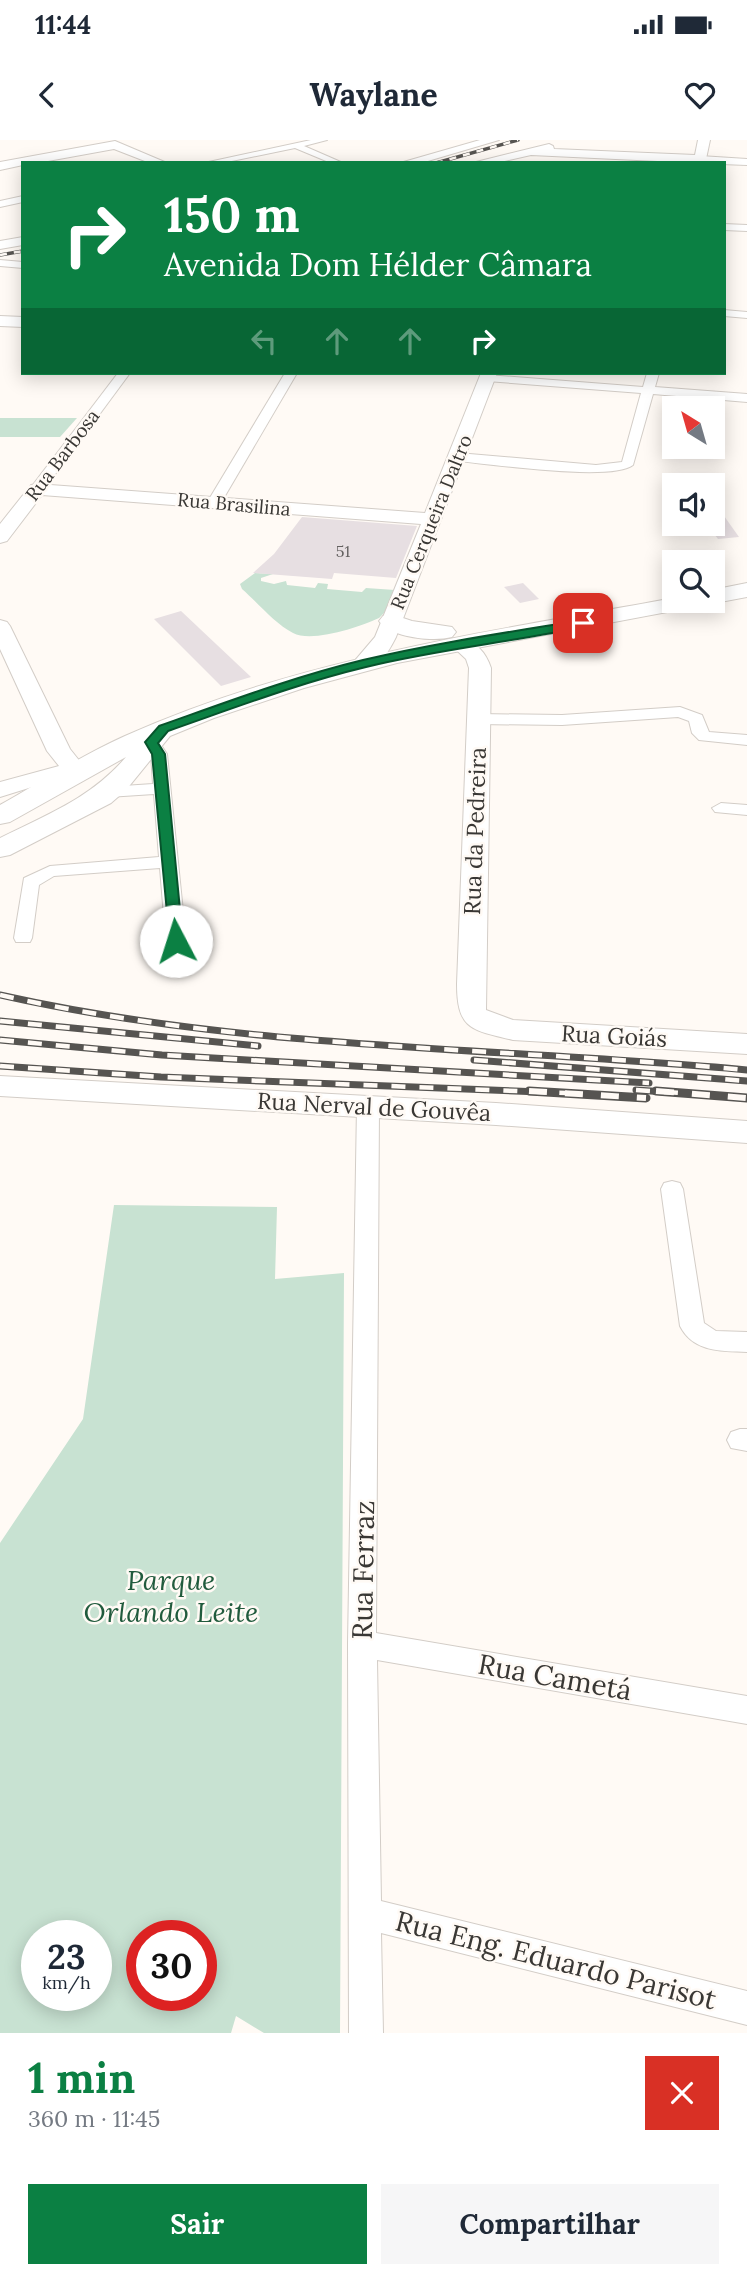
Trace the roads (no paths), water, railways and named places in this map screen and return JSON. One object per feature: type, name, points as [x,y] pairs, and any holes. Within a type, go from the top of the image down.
[{"type":"main road","points":[[414,161],[493,140]]},
{"type":"main road","points":[[488,161],[531,152],[567,152],[699,161],[704,140]]},
{"type":"main road","points":[[28,161],[116,145],[155,161]]},
{"type":"main road","points":[[0,166],[21,162]]},
{"type":"main road","points":[[0,245],[21,241]]},
{"type":"main road","points":[[0,262],[21,258]]},
{"type":"main road","points":[[0,321],[21,322]]},
{"type":"main road","name":"Rua Cerqueira Daltro","points":[[363,664],[376,653],[387,632],[488,375]]},
{"type":"main road","name":"Rua Brasilina","points":[[37,489],[431,519]]},
{"type":"main road","name":"Rua Barbosa","points":[[0,537],[37,489]]},
{"type":"main road","points":[[725,582],[747,578]]},
{"type":"main road","points":[[725,594],[747,590]]},
{"type":"main road","points":[[0,816],[133,742],[295,683],[521,621],[662,595]]},
{"type":"main road","points":[[0,801],[132,729],[178,708],[387,632],[452,638],[662,606]]},
{"type":"main road","points":[[0,626],[59,751],[63,768]]},
{"type":"main road","name":"Rua da Pedreira","points":[[452,638],[479,660],[471,1007],[474,1016],[483,1022]]},
{"type":"main road","points":[[0,849],[108,792],[157,735]]},
{"type":"main road","points":[[0,790],[63,768]]},
{"type":"main road","name":"Rua Goiás","points":[[483,1022],[513,1030],[747,1044]]},
{"type":"main road","name":"Rua Nerval de Gouvêa","points":[[0,1086],[368,1106],[747,1132]]},
{"type":"street","points":[[283,140],[334,161]]},
{"type":"street","points":[[218,161],[323,140]]},
{"type":"street","points":[[726,162],[747,162]]},
{"type":"street","points":[[0,204],[21,199]]},
{"type":"street","points":[[726,227],[747,228]]},
{"type":"street","points":[[0,262],[21,265]]},
{"type":"street","points":[[726,313],[747,314]]},
{"type":"street","name":"Rua Barbosa","points":[[37,489],[122,375]]},
{"type":"street","points":[[215,501],[290,375]]},
{"type":"street","points":[[488,375],[747,398]]},
{"type":"street","points":[[458,457],[596,469],[623,467],[629,463],[653,375]]},
{"type":"street","points":[[478,719],[562,720],[680,712],[696,718],[700,733],[705,737],[747,740]]},
{"type":"street","points":[[157,735],[176,941]]},
{"type":"street","points":[[108,792],[161,789]]},
{"type":"street","points":[[721,808],[747,810]]},
{"type":"street","points":[[23,938],[30,882],[36,877],[50,871],[168,862]]},
{"type":"street","name":"Rua Ferraz","points":[[366,2033],[362,1644],[368,1106]]},
{"type":"street","points":[[672,1189],[692,1326],[701,1337],[747,1342]]},
{"type":"street","name":"Rua Cametá","points":[[362,1644],[747,1710]]},
{"type":"street","name":"Rua Eng. Eduardo Parisot","points":[[365,1913],[747,2008]]},
{"type":"railway","points":[[443,161],[518,140]]},
{"type":"railway","points":[[0,255],[21,251]]},
{"type":"railway","points":[[0,995],[92,1013],[278,1037],[747,1070]]},
{"type":"railway","points":[[0,1021],[258,1046]]},
{"type":"railway","points":[[0,1040],[162,1055],[649,1083]]},
{"type":"railway","points":[[474,1060],[747,1081]]},
{"type":"railway","points":[[0,1066],[161,1077],[554,1092]]},
{"type":"railway","points":[[636,1090],[680,1093]]},
{"type":"railway","points":[[529,1091],[554,1092]]},
{"type":"railway","points":[[656,1091],[747,1098]]},
{"type":"railway","points":[[554,1092],[567,1093]]},
{"type":"railway","points":[[554,1092],[646,1098]]},
{"type":"park label","name":"Parque Orlando Leite","points":[[171,1596]]}]
